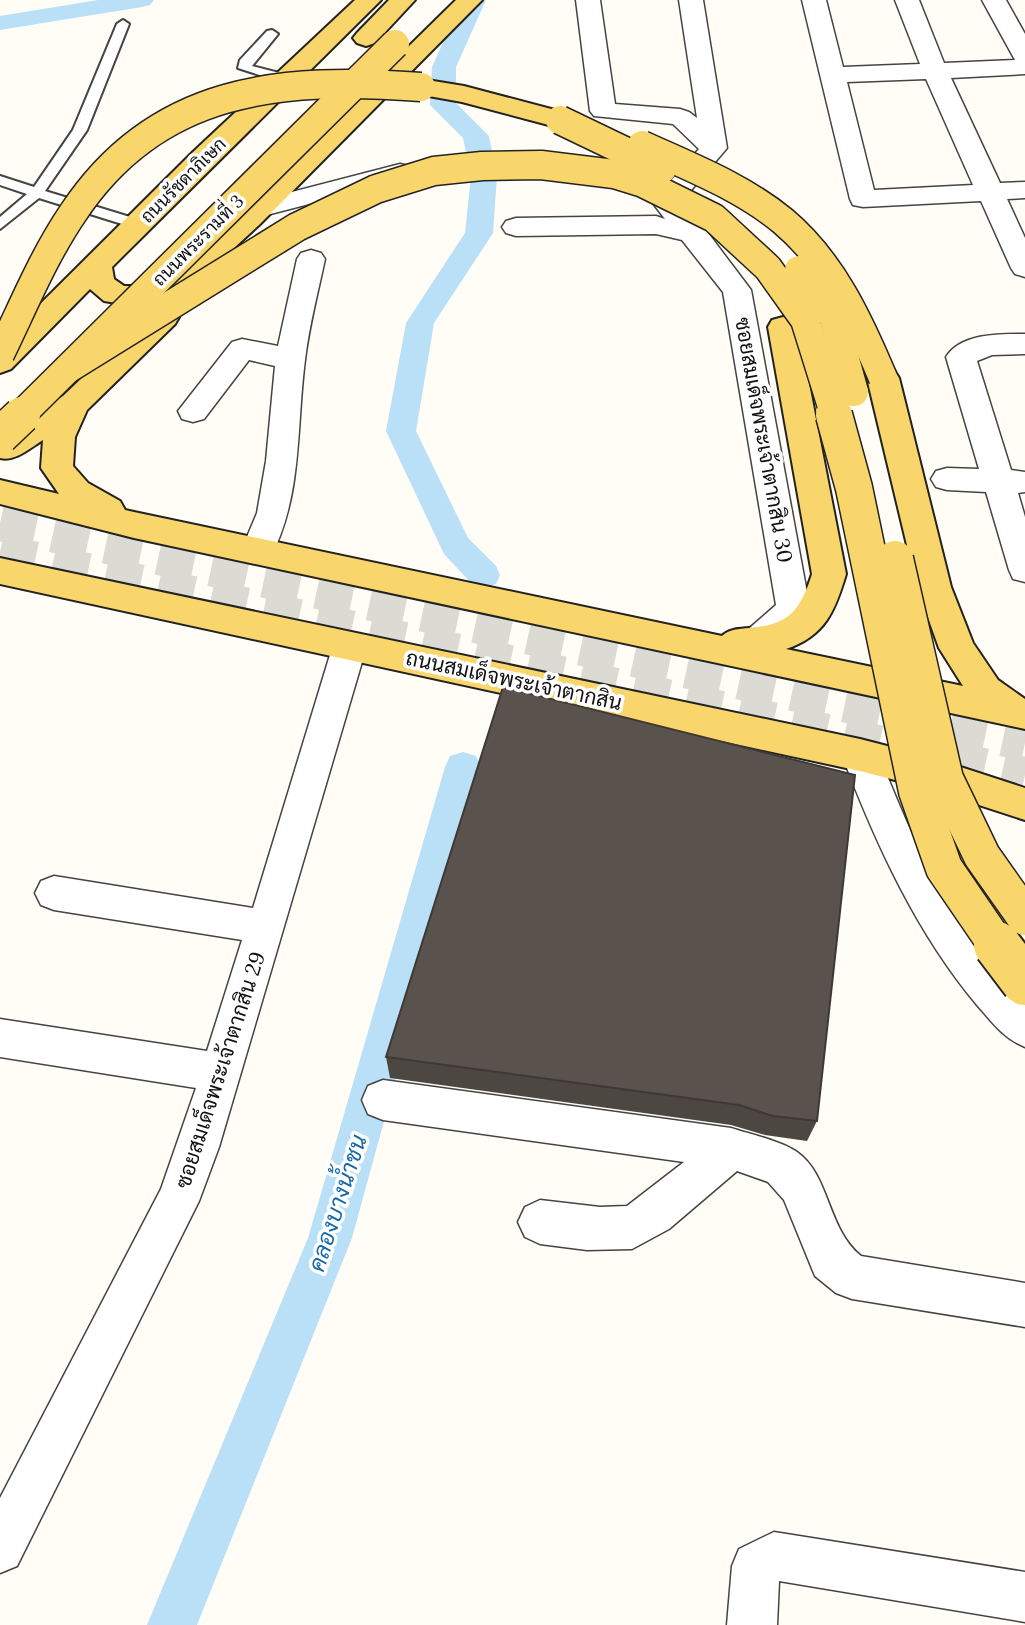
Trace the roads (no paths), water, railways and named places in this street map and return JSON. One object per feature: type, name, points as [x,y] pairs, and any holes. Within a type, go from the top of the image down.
[{"type":"main road","name":"ถนนรัชดาภิเษก","points":[[0,362],[369,0]]},
{"type":"main road","name":"ถนนพระรามที่ 3","points":[[0,398],[402,0]]},
{"type":"main road","name":"ถนนพระรามที่ 3","points":[[2,446],[69,368],[155,293],[395,44],[455,5]]},
{"type":"main road","points":[[2,446],[74,404],[202,280],[255,214],[455,5]]},
{"type":"main road","points":[[0,354],[63,228],[86,193],[144,136],[174,118],[254,90],[298,84],[340,83],[421,88],[464,94],[596,128],[639,143],[722,183],[783,221],[827,268],[858,318],[883,379],[934,587],[957,648],[985,690],[1018,713]]},
{"type":"main road","points":[[560,120],[696,186],[756,221],[795,264],[833,316],[877,484],[945,779],[982,856],[1025,917]]},
{"type":"main road","points":[[69,368],[297,227],[376,189],[434,170],[482,166],[572,167],[614,174],[643,183],[714,218],[768,268],[805,320],[825,380],[854,488],[917,791],[944,867],[1018,976],[1025,982]]},
{"type":"main road","points":[[572,167],[647,200],[700,228],[747,274],[783,327],[829,574],[822,601],[808,622],[780,637],[756,642],[709,645]]},
{"type":"main road","points":[[2,446],[155,293],[255,214]]},
{"type":"main road","points":[[97,267],[100,283],[112,292],[155,293]]},
{"type":"main road","points":[[74,404],[59,437],[57,468],[76,492],[134,525]]},
{"type":"main road","points":[[0,492],[134,525],[709,645],[1018,713]]},
{"type":"main road","name":"ถนนสมเด็จพระเจ้าตากสิน","points":[[0,571],[860,755],[930,773],[1025,804]]},
{"type":"main road","points":[[0,584],[57,583]]},
{"type":"street","points":[[588,0],[603,111],[680,117],[714,148]]},
{"type":"street","points":[[666,202],[714,148],[691,0]]},
{"type":"street","points":[[814,0],[863,199],[1025,190]]},
{"type":"street","points":[[907,0],[935,71],[992,190],[1025,268]]},
{"type":"street","points":[[995,0],[1025,56]]},
{"type":"street","points":[[834,75],[1025,67]]},
{"type":"street","points":[[255,214],[450,158],[516,153],[583,158],[631,171],[691,175]]},
{"type":"street","name":"ซอยสมเด็จพระเจ้าตากสิน 30","points":[[631,171],[666,202],[737,290],[793,609],[756,642]]},
{"type":"street","points":[[516,228],[656,225],[695,235]]},
{"type":"street","points":[[257,551],[275,500],[282,461],[290,359],[311,259]]},
{"type":"street","points":[[1025,344],[995,344],[971,350],[961,357],[1012,482],[1025,570]]},
{"type":"street","points":[[193,411],[242,349],[290,359]]},
{"type":"street","points":[[947,479],[1012,482]]},
{"type":"street","name":"ซอยสมเด็จพระเจ้าตากสิน 29","points":[[0,1549],[178,1201],[198,1147],[266,927],[349,645]]},
{"type":"street","points":[[860,755],[877,801],[915,877],[973,973],[1025,1028]]},
{"type":"street","points":[[54,893],[266,927]]},
{"type":"street","points":[[0,1038],[219,1072]]},
{"type":"street","points":[[383,1100],[731,1148],[782,1166],[799,1185],[831,1259],[852,1277],[1025,1305]]},
{"type":"street","points":[[540,1222],[602,1229],[632,1227],[673,1198],[731,1148]]},
{"type":"street","points":[[751,1625],[756,1566],[774,1556],[1025,1597]]},
{"type":"lane","points":[[0,224],[37,193],[80,130],[123,24]]},
{"type":"lane","points":[[272,34],[245,63],[245,68],[286,79]]},
{"type":"lane","points":[[0,180],[138,224]]},
{"type":"waterway","name":"คลองบางน้ำชน","points":[[0,23],[142,0]]},
{"type":"waterway","name":"คลองบางน้ำชน","points":[[474,0],[444,67],[443,105],[476,136],[484,176],[479,233],[420,323],[401,431],[455,545],[484,575]]},
{"type":"waterway","name":"คลองบางน้ำชน","points":[[172,1625],[330,1238],[463,767]]},
{"type":"tunnel","points":[[0,523],[1025,743]]},
{"type":"tunnel","points":[[0,552],[1025,775]]}]
